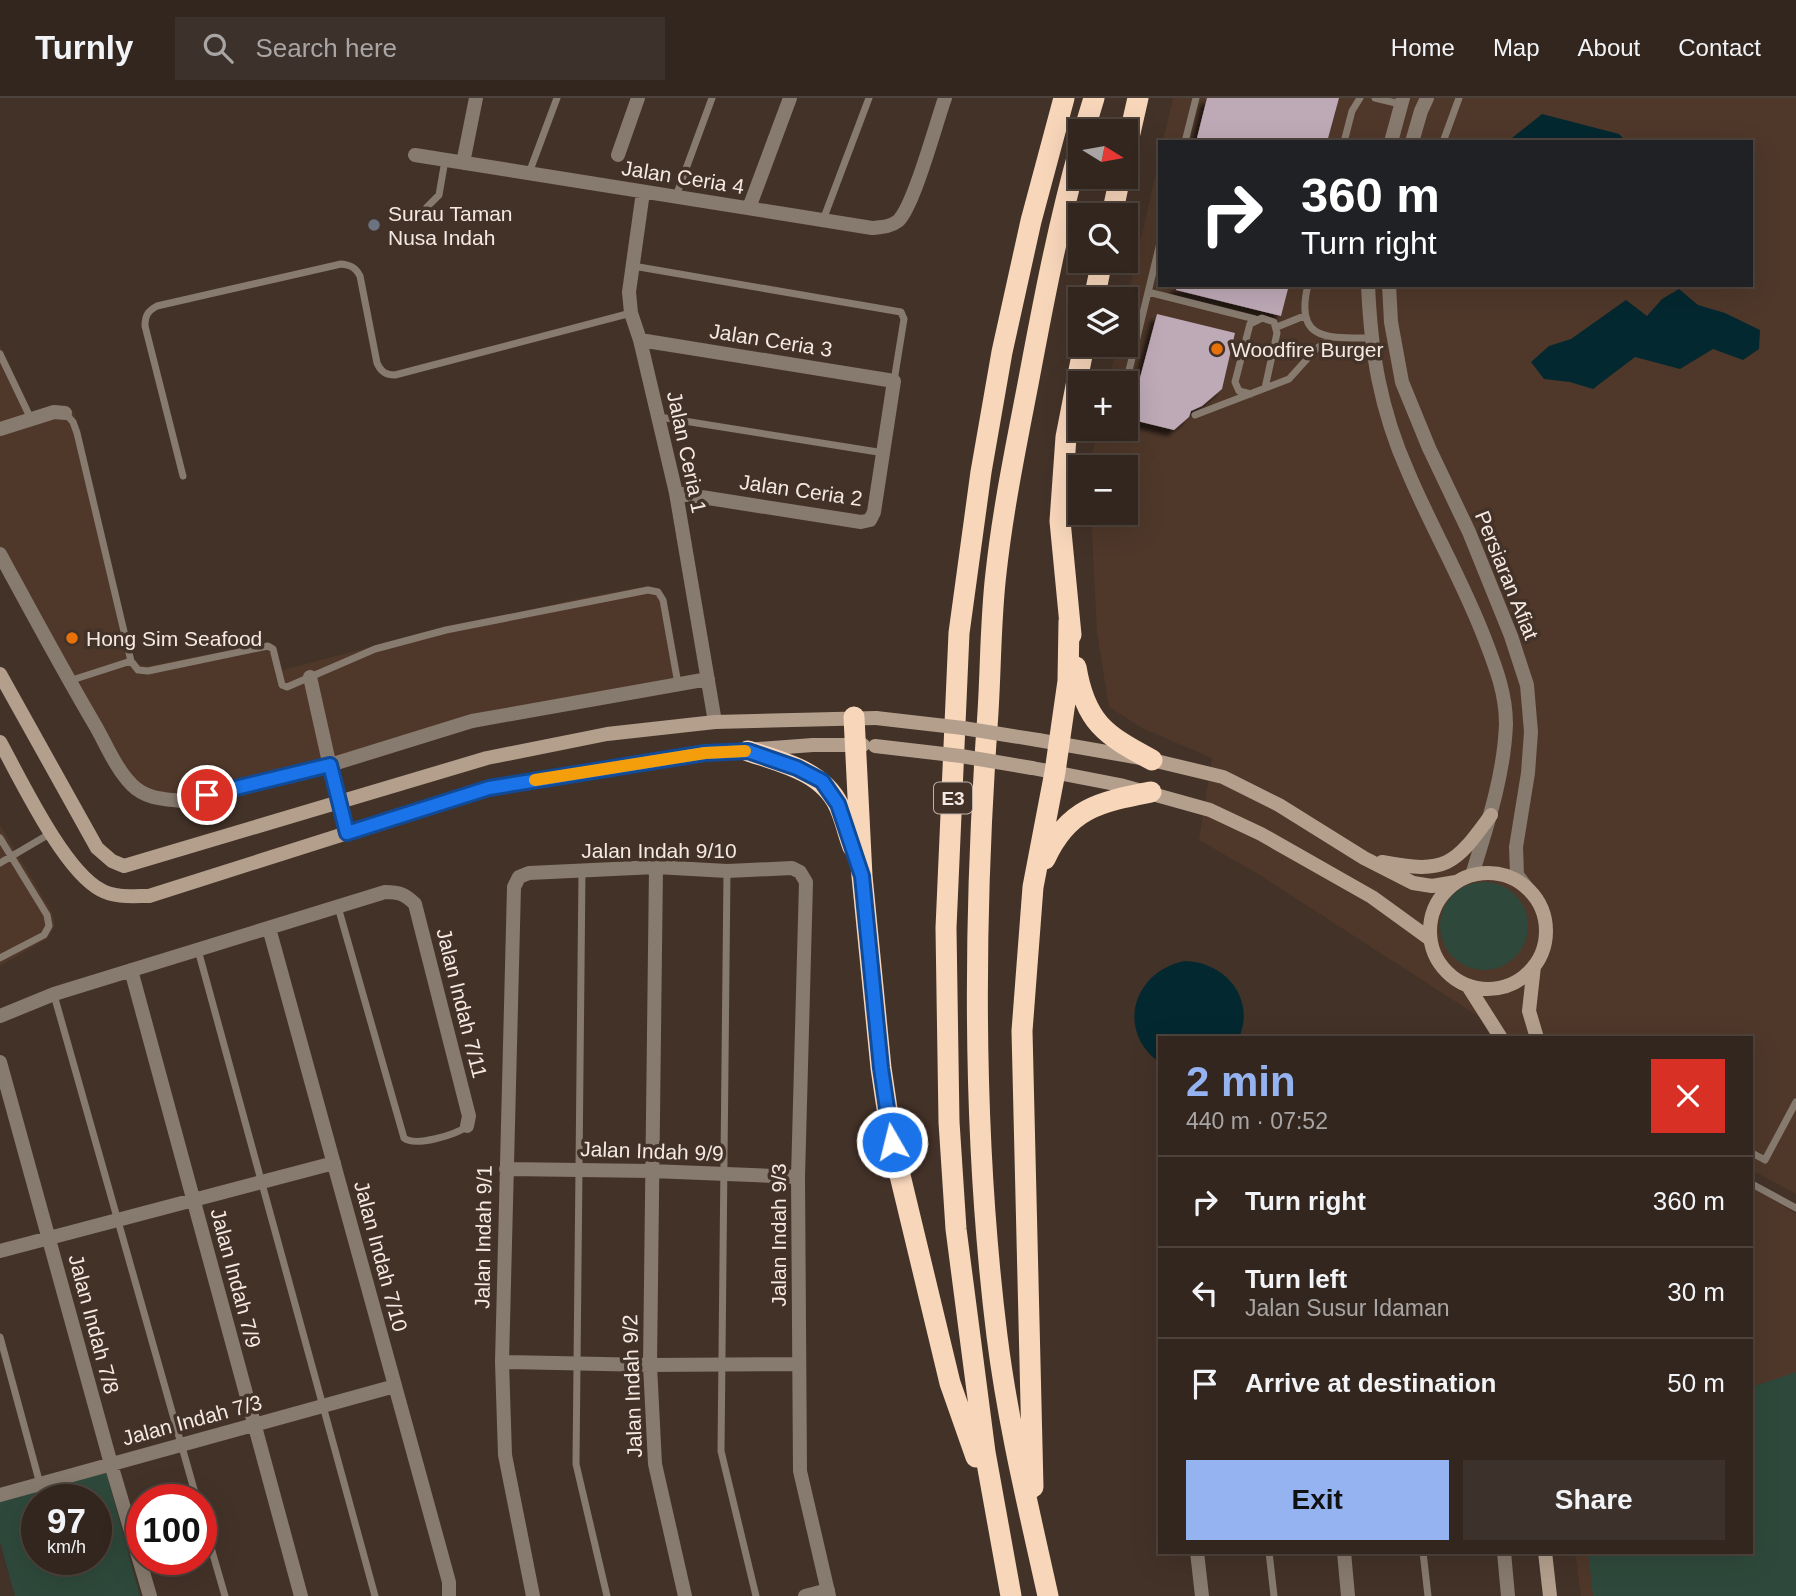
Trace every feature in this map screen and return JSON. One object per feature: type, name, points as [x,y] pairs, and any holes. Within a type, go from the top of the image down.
[{"type":"highway","name":"E3","points":[[1011,1596],[994,1505],[967,1325],[956,1229],[949,1122],[946,928],[959,633],[981,472],[1002,352],[1031,221],[1064,98]]},
{"type":"highway","points":[[1088,119],[1094,98]]},
{"type":"highway","points":[[1133,119],[1138,98]]},
{"type":"highway","name":"E3","points":[[1048,1596],[1023,1486],[998,1340],[984,1209],[978,1102],[980,826],[996,574],[1036,337],[1069,189]]},
{"type":"highway","points":[[1082,357],[1066,437],[1060,521],[1069,621],[1080,689],[1098,725],[1115,740],[1152,760]]},
{"type":"highway","points":[[1032,1525],[1034,1471],[1029,1384],[1022,1031],[1033,887],[1055,772],[1048,742],[1068,681],[1069,621]]},
{"type":"highway","points":[[854,717],[865,745],[862,876],[881,1068],[892,1142],[950,1383],[994,1505]]},
{"type":"highway","points":[[748,751],[797,768],[822,781],[838,804],[862,876]]},
{"type":"highway","points":[[1033,887],[1055,838],[1081,813],[1107,801],[1151,792]]},
{"type":"main road","points":[[0,674],[97,848],[112,862],[124,866],[487,758],[607,734],[715,722],[854,717],[963,728],[1152,760],[1223,777],[1413,883],[1432,886],[1456,882],[1472,875],[1492,873],[1511,877],[1527,888],[1538,901],[1546,934],[1542,951],[1534,966],[1521,979],[1504,987],[1486,989],[1468,986],[1454,978],[1443,967],[1430,939],[1430,922],[1435,906],[1456,882]]},
{"type":"main road","points":[[0,742],[51,833],[88,882],[103,892],[120,896],[149,896],[489,788],[705,753],[865,745],[961,756],[1055,772],[1151,792],[1210,810],[1261,834],[1372,897],[1430,939]]},
{"type":"main road","points":[[1364,858],[1413,868],[1436,867],[1467,847],[1491,814]]},
{"type":"main road","points":[[1534,966],[1529,1011],[1535,1036]]},
{"type":"main road","points":[[1468,986],[1500,1036]]},
{"type":"main road","points":[[1545,1554],[1550,1596]]},
{"type":"street","points":[[463,163],[476,98]]},
{"type":"street","points":[[618,155],[638,98]]},
{"type":"street","points":[[749,208],[790,98]]},
{"type":"street","name":"Jalan Ceria 4","points":[[415,155],[872,228],[886,227],[896,222],[910,203],[945,98]]},
{"type":"street","points":[[1392,140],[1402,101],[1424,104],[1413,140]]},
{"type":"street","name":"Jalan Ceria 1","points":[[643,192],[628,292],[676,493],[715,722]]},
{"type":"street","name":"Persiaran Afiat","points":[[1368,287],[1370,338],[1382,400],[1407,471],[1479,624],[1502,684],[1506,723],[1497,790],[1472,875]]},
{"type":"street","name":"Persiaran Afiat","points":[[1390,287],[1391,322],[1402,382],[1469,533],[1511,636],[1527,685],[1531,732],[1528,773],[1516,847],[1517,875],[1527,888]]},
{"type":"street","name":"Jalan Ceria 3","points":[[640,340],[894,381]]},
{"type":"street","points":[[884,453],[894,381]]},
{"type":"street","points":[[0,429],[54,412],[65,413]]},
{"type":"street","name":"Jalan Ceria 2","points":[[676,493],[861,522],[870,520],[874,512],[884,453]]},
{"type":"street","points":[[0,554],[120,768],[132,785],[148,796],[182,800],[330,765],[471,721],[708,679]]},
{"type":"street","points":[[310,677],[347,833]]},
{"type":"street","points":[[1504,703],[1528,703]]},
{"type":"street","name":"Jalan Indah 9/10","points":[[519,877],[529,873],[656,867],[727,871],[792,868],[800,872]]},
{"type":"street","name":"Jalan Indah 9/2","points":[[656,867],[650,1365],[655,1464],[685,1596]]},
{"type":"street","name":"Jalan Indah 9/3","points":[[800,872],[806,882],[798,1177],[800,1471],[829,1593]]},
{"type":"street","name":"Jalan Indah 9/1","points":[[519,877],[514,887],[502,1362],[505,1455],[533,1596]]},
{"type":"street","name":"Jalan Indah 7/11","points":[[338,907],[385,892],[406,895],[415,904],[468,1116],[467,1125]]},
{"type":"street","points":[[0,1016],[54,994],[338,907]]},
{"type":"street","name":"Jalan Indah 7/10","points":[[269,928],[449,1582],[449,1596]]},
{"type":"street","name":"Jalan Indah 7/9","points":[[131,970],[300,1596]]},
{"type":"street","name":"Jalan Indah 7/8","points":[[0,1062],[150,1596]]},
{"type":"street","points":[[0,1251],[334,1163]]},
{"type":"street","name":"Jalan Indah 9/9","points":[[506,1169],[798,1177]]},
{"type":"street","points":[[502,1362],[799,1364]]},
{"type":"street","name":"Jalan Indah 7/3","points":[[40,1484],[395,1386]]},
{"type":"street","name":"Jalan Indah 7/3","points":[[0,1495],[21,1489]]},
{"type":"street","points":[[1197,1554],[1202,1596]]},
{"type":"street","points":[[1344,1554],[1348,1596]]},
{"type":"street","points":[[1504,1554],[1508,1596]]},
{"type":"street","points":[[806,1596],[829,1593]]},
{"type":"lane","points":[[529,174],[557,98]]},
{"type":"lane","points":[[676,197],[712,98]]},
{"type":"lane","points":[[823,220],[869,98]]},
{"type":"lane","points":[[1186,140],[1196,98]]},
{"type":"lane","points":[[1350,98],[1352,111]]},
{"type":"lane","points":[[1345,140],[1352,111],[1360,98]]},
{"type":"lane","points":[[1375,98],[1402,101]]},
{"type":"lane","points":[[1444,140],[1459,98]]},
{"type":"lane","points":[[427,207],[439,195],[444,160]]},
{"type":"lane","points":[[1129,371],[1158,251]]},
{"type":"lane","points":[[183,475],[145,326],[145,317],[149,310],[157,306],[341,264],[349,265],[356,269],[360,276],[377,363],[387,374],[395,375],[631,313]]},
{"type":"lane","points":[[632,265],[901,312],[904,319],[894,381]]},
{"type":"lane","points":[[1308,287],[1303,305],[1309,326],[1331,338],[1370,338]]},
{"type":"lane","points":[[1148,292],[1255,319],[1269,320],[1277,327]]},
{"type":"lane","points":[[1277,327],[1304,316]]},
{"type":"lane","points":[[1251,394],[1239,391],[1235,382],[1250,324],[1255,319]]},
{"type":"lane","points":[[1265,388],[1277,327]]},
{"type":"lane","points":[[1195,415],[1289,379],[1316,349],[1331,338]]},
{"type":"lane","points":[[0,354],[31,419]]},
{"type":"lane","points":[[65,413],[73,422],[77,433],[131,661],[138,670],[148,671],[268,646],[273,649],[282,685],[287,687],[375,649],[446,630],[648,590],[658,592],[663,600],[678,684]]},
{"type":"lane","points":[[658,417],[884,453]]},
{"type":"lane","points":[[69,681],[131,661]]},
{"type":"lane","points":[[0,863],[51,833]]},
{"type":"lane","points":[[0,838],[47,915],[49,926],[44,935],[0,958]]},
{"type":"lane","points":[[582,871],[576,1464],[607,1596]]},
{"type":"lane","points":[[727,871],[721,1451],[756,1596]]},
{"type":"lane","points":[[338,907],[404,1138],[417,1143],[460,1131],[467,1125]]},
{"type":"lane","points":[[197,950],[374,1596]]},
{"type":"lane","points":[[54,994],[193,1484]]},
{"type":"lane","points":[[1753,1154],[1765,1160],[1796,1102]]},
{"type":"lane","points":[[1753,1185],[1796,1208]]},
{"type":"lane","points":[[0,1336],[40,1484]]},
{"type":"lane","points":[[1269,1554],[1274,1596]]},
{"type":"lane","points":[[1423,1554],[1428,1596]]},
{"type":"lane","points":[[217,1568],[225,1596]]},
{"type":"shaded area","points":[[1173,98],[1796,98],[1796,1194],[1753,1171],[1753,1036],[1509,1036],[1258,874],[1199,840],[1212,758],[1142,728],[1109,707],[1097,632],[1092,525],[1138,525],[1138,455],[1092,455],[1095,441],[1138,441],[1138,371],[1111,371],[1114,357],[1138,357],[1138,287],[1130,287],[1133,273],[1138,273],[1138,251],[1158,164],[1158,287],[1753,287],[1753,140],[1163,140]]},
{"type":"shaded area","points":[[0,345],[32,412],[52,406],[74,411],[134,659],[140,665],[149,666],[268,642],[277,647],[282,670],[576,599],[647,586],[659,589],[667,600],[683,688],[474,726],[147,802],[0,567]]},
{"type":"shaded area","points":[[0,825],[52,912],[55,925],[48,938],[0,966]]},
{"type":"shaded area","points":[[1753,1188],[1796,1214],[1796,1596],[1581,1596],[1575,1554],[1753,1554]]},
{"type":"green space","points":[[1484,882],[1501,885],[1515,895],[1525,909],[1528,926],[1525,943],[1515,957],[1501,967],[1484,970],[1467,967],[1453,957],[1443,943],[1440,926],[1443,909],[1453,895],[1467,885]]},
{"type":"green space","points":[[1796,1372],[1796,1596],[1593,1596],[1588,1554],[1753,1554],[1753,1387]]},
{"type":"green space","points":[[106,1472],[109,1484],[64,1484]]},
{"type":"green space","points":[[112,1494],[126,1545],[126,1575],[134,1575],[140,1596],[15,1596],[0,1542],[0,1502],[21,1496],[21,1575],[112,1575]]},
{"type":"water","points":[[1542,114],[1619,134],[1625,140],[1510,140]]},
{"type":"water","points":[[1679,289],[1698,305],[1725,313],[1760,330],[1759,349],[1743,360],[1713,349],[1680,369],[1635,357],[1593,389],[1570,382],[1544,379],[1531,362],[1549,346],[1571,339],[1626,300],[1647,316],[1662,299]]},
{"type":"water","points":[[1185,961],[1200,963],[1224,975],[1240,996],[1243,1023],[1240,1036],[1158,1036],[1158,1061],[1146,1050],[1134,1019],[1136,1004],[1142,989],[1167,967]]},
{"type":"building","points":[[1207,98],[1339,98],[1328,140],[1196,140]]},
{"type":"building","points":[[1177,287],[1288,287],[1281,316],[1176,290]]},
{"type":"building","points":[[1157,314],[1235,333],[1222,389],[1202,406],[1191,411],[1189,417],[1174,430],[1138,421],[1138,385]]},
{"type":"slow traffic","points":[[535,780],[705,753],[745,751]]},
{"type":"place","name":"Surau Taman Nusa Indah","points":[[374,225]]},
{"type":"place","name":"Woodfire Burger","points":[[1217,349]]},
{"type":"place","name":"Hong Sim Seafood","points":[[72,638]]},
{"type":"route","points":[[207,795],[330,765],[347,833],[489,788],[705,753],[748,751],[797,768],[822,781],[838,804],[862,876],[881,1068],[892,1142]]}]
